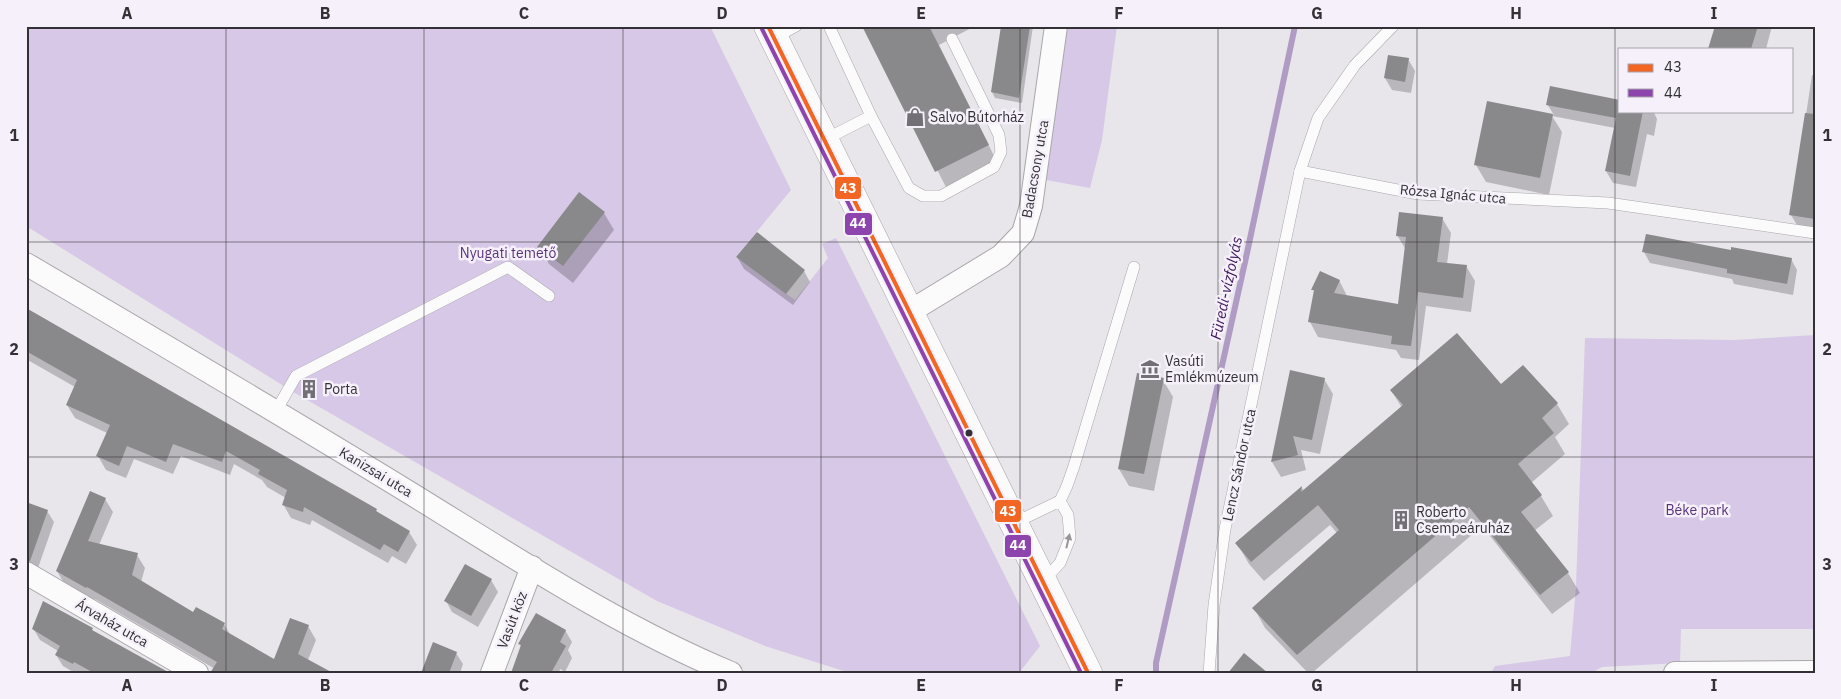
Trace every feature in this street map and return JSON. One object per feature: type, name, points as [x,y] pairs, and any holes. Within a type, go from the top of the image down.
[{"type":"street","name":"Badacsony utca","points":[[909,312],[1001,256],[1023,232],[1031,206],[1056,26]]},
{"type":"street","points":[[780,30],[824,140],[1088,673]]},
{"type":"street","name":"Kanizsai utca","points":[[26,264],[276,411],[634,627],[690,656],[731,673]]},
{"type":"street","name":"Vasút köz","points":[[492,673],[532,567]]},
{"type":"street","name":"Árvaház utca","points":[[26,574],[197,673]]},
{"type":"street","points":[[1675,673],[1815,672]]},
{"type":"lane","points":[[829,26],[871,116],[909,188],[923,196],[940,196],[994,167],[1001,152],[998,135],[952,39]]},
{"type":"lane","name":"Lencz Sándor utca","points":[[1209,673],[1214,605],[1225,529],[1300,171],[1318,118],[1355,65],[1393,26]]},
{"type":"lane","points":[[824,140],[871,116]]},
{"type":"lane","name":"Rózsa Ignác utca","points":[[1300,171],[1418,194],[1608,203],[1815,233]]},
{"type":"lane","points":[[276,411],[296,376],[508,267],[549,296]]},
{"type":"lane","points":[[1014,522],[1060,501],[1074,466],[1134,267]]},
{"type":"lane","points":[[1043,581],[1060,563],[1070,538],[1068,515],[1060,501]]},
{"type":"green space","name":"Nyugati temető","points":[[26,26],[710,26],[791,190],[736,257],[795,300],[828,258],[822,244],[836,238],[1040,646],[1019,673],[850,673],[765,646],[657,601],[295,393],[26,226]]},
{"type":"green space","points":[[1056,26],[1117,26],[1102,140],[1090,188],[1035,178]]},
{"type":"green space","name":"Béke park","points":[[1815,335],[1815,629],[1681,629],[1680,663],[1602,667],[1591,673],[1491,673],[1495,666],[1570,656],[1576,587],[1585,338],[1735,340]]},
{"type":"building","points":[[862,26],[929,26],[989,145],[935,172]]},
{"type":"building","points":[[1001,26],[1030,26],[1019,98],[991,92]]},
{"type":"building","points":[[1715,26],[1758,26],[1751,48],[1708,48]]},
{"type":"building","points":[[1388,55],[1409,58],[1405,82],[1384,78]]},
{"type":"building","points":[[1550,86],[1618,100],[1618,112],[1643,112],[1630,176],[1605,171],[1616,118],[1546,105]]},
{"type":"building","points":[[1487,101],[1553,114],[1540,178],[1474,165]]},
{"type":"building","points":[[1805,113],[1815,114],[1815,219],[1789,215]]},
{"type":"building","points":[[579,192],[605,212],[563,266],[537,247]]},
{"type":"building","points":[[1399,212],[1443,217],[1437,262],[1467,265],[1463,298],[1418,292],[1411,346],[1391,344],[1392,336],[1308,322],[1314,290],[1311,290],[1320,271],[1340,280],[1334,293],[1398,304],[1406,237],[1396,236]]},
{"type":"building","points":[[757,232],[805,270],[786,294],[736,257]]},
{"type":"building","points":[[1646,234],[1731,250],[1731,247],[1792,258],[1787,284],[1727,273],[1727,269],[1642,252]]},
{"type":"building","points":[[26,308],[377,509],[376,511],[410,531],[398,552],[384,544],[380,550],[304,507],[303,512],[282,505],[287,490],[258,474],[260,470],[226,451],[222,462],[173,444],[166,462],[127,446],[119,466],[96,456],[110,425],[66,405],[77,380],[26,351]]},
{"type":"building","points":[[1457,333],[1501,384],[1523,365],[1558,403],[1542,418],[1554,433],[1518,464],[1542,495],[1521,512],[1569,572],[1540,595],[1469,507],[1297,655],[1252,608],[1339,530],[1318,505],[1251,562],[1235,543],[1302,486],[1301,492],[1403,405],[1390,390]]},
{"type":"building","points":[[1290,370],[1325,378],[1312,440],[1293,436],[1298,455],[1271,462]]},
{"type":"building","points":[[1137,373],[1164,378],[1144,474],[1118,469]]},
{"type":"building","points":[[90,491],[106,498],[88,541],[138,553],[132,575],[193,612],[196,607],[225,623],[222,629],[274,659],[290,618],[309,625],[298,654],[333,673],[210,673],[217,662],[56,571]]},
{"type":"building","points":[[26,502],[48,510],[30,561],[26,560]]},
{"type":"building","points":[[465,564],[492,579],[471,616],[444,601]]},
{"type":"building","points":[[43,601],[170,673],[94,673],[74,662],[73,664],[55,655],[60,646],[32,629]]},
{"type":"building","points":[[536,613],[566,630],[560,642],[566,646],[551,673],[511,673],[521,645],[518,644]]},
{"type":"building","points":[[433,642],[457,652],[449,673],[421,673]]},
{"type":"building","points":[[1244,653],[1268,673],[1228,673]]},
{"type":"waterway","name":"Füredi-vízfolyás","points":[[1156,673],[1156,663],[1295,26]]},
{"type":"transit line","name":"43","points":[[768,26],[1088,673]]},
{"type":"transit line","name":"44","points":[[762,29],[1081,673]]},
{"type":"place","name":"Salvo Bútorház","points":[[915,117]]},
{"type":"place","name":"Vasúti Emlékmúzeum","points":[[1150,369]]},
{"type":"place","name":"Porta","points":[[309,389]]},
{"type":"place","name":"Roberto Csempeáruház","points":[[1401,520]]}]
